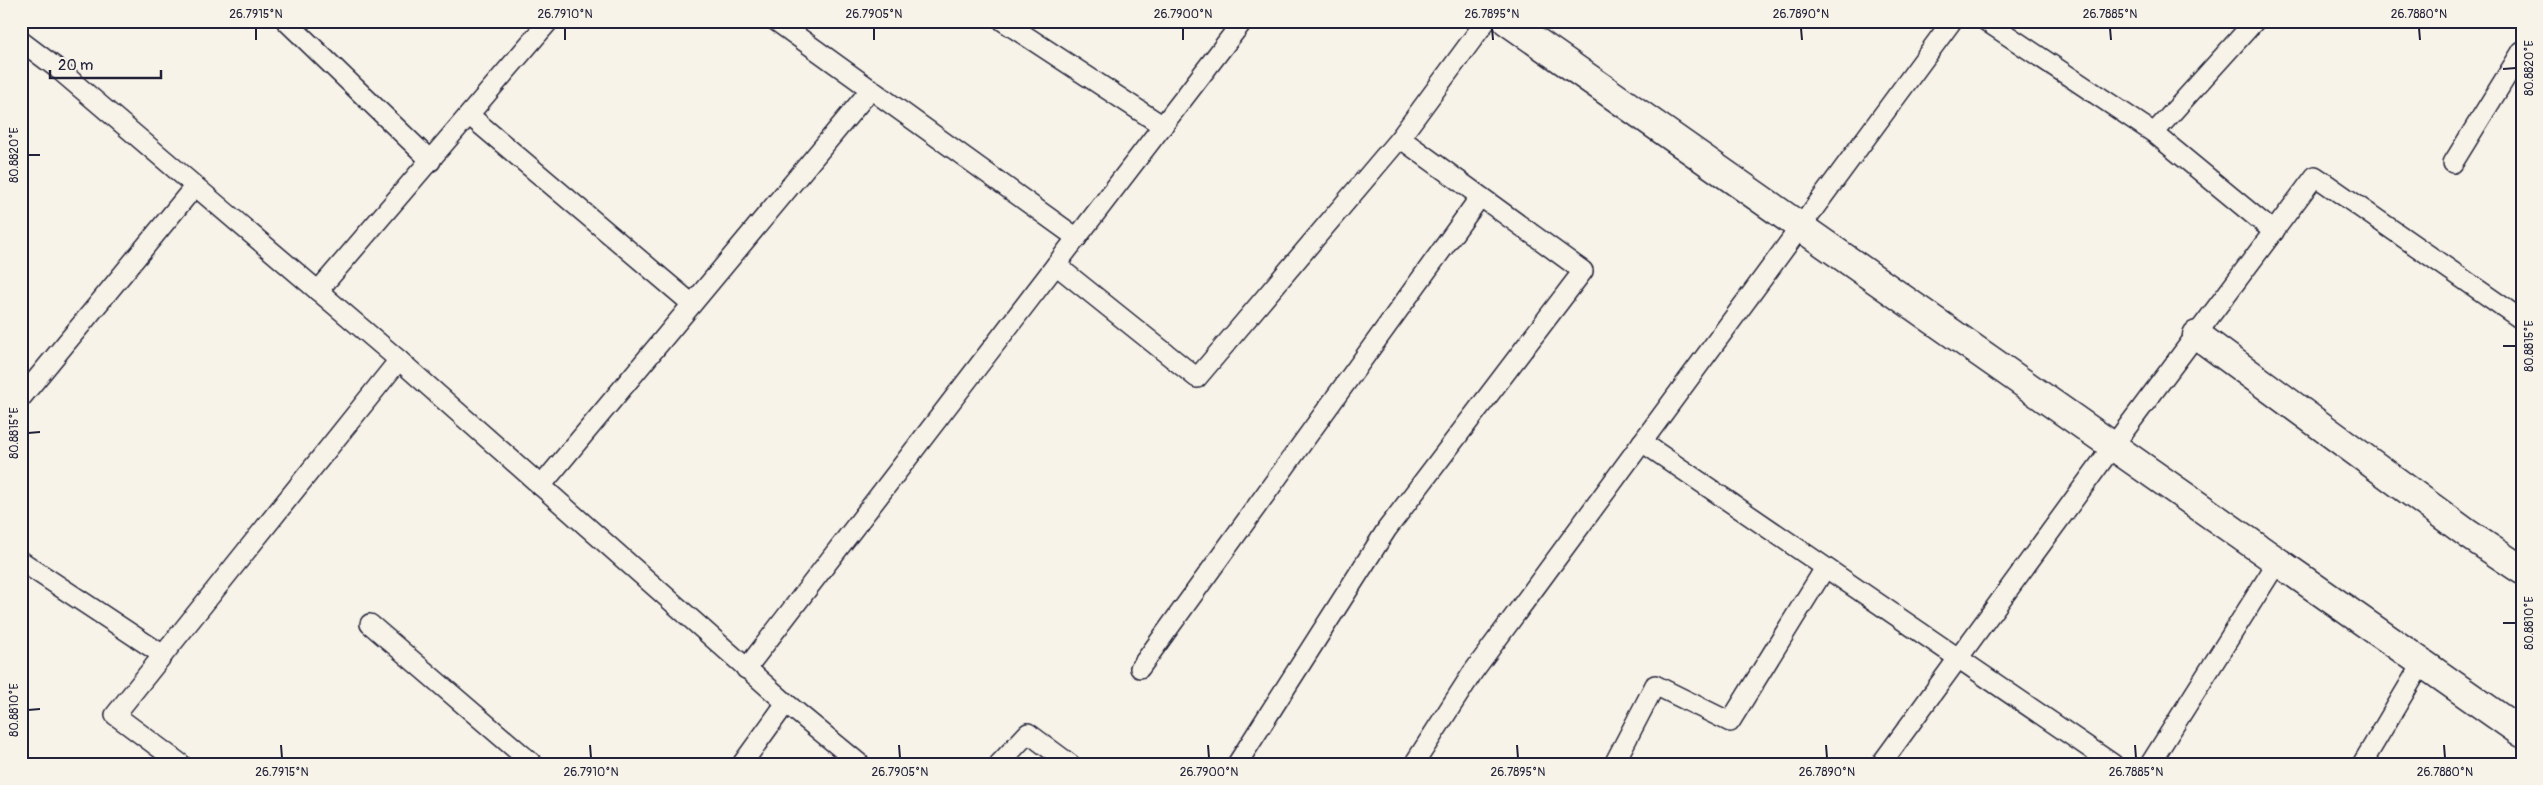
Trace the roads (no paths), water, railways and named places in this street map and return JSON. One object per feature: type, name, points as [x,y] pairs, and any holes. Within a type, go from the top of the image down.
[{"type":"street","points":[[1507,21],[2522,733]]},
{"type":"street","points":[[2197,335],[2468,534],[2522,570]]},
{"type":"lane","points":[[286,21],[431,161]]},
{"type":"lane","points":[[318,291],[549,21]]},
{"type":"lane","points":[[776,21],[1077,238]]},
{"type":"lane","points":[[1003,21],[1163,126]]},
{"type":"lane","points":[[746,669],[1243,21]]},
{"type":"lane","points":[[1056,265],[1197,378],[1400,138],[1486,21]]},
{"type":"lane","points":[[1414,764],[1472,672],[1952,21]]},
{"type":"lane","points":[[1986,21],[2154,132],[2274,232]]},
{"type":"lane","points":[[2154,132],[2255,21]]},
{"type":"lane","points":[[21,41],[58,69],[399,360],[746,669],[860,764]]},
{"type":"lane","points":[[2454,163],[2522,51]]},
{"type":"lane","points":[[541,486],[871,89]]},
{"type":"lane","points":[[469,115],[692,304]]},
{"type":"lane","points":[[1237,764],[1387,529],[1583,271],[1400,138]]},
{"type":"lane","points":[[1880,764],[2113,446],[2315,176],[2522,320]]},
{"type":"lane","points":[[21,398],[195,186]]},
{"type":"lane","points":[[1140,668],[1480,197]]},
{"type":"lane","points":[[180,764],[115,715],[399,360]]},
{"type":"lane","points":[[1642,442],[2112,764]]},
{"type":"lane","points":[[21,560],[163,655]]},
{"type":"lane","points":[[2150,764],[2278,561]]},
{"type":"lane","points":[[1614,764],[1655,685],[1730,722],[1825,568]]},
{"type":"lane","points":[[370,624],[534,764]]},
{"type":"lane","points":[[2362,764],[2422,663]]},
{"type":"lane","points":[[742,764],[786,703]]},
{"type":"lane","points":[[999,764],[1028,733],[1070,764]]}]
